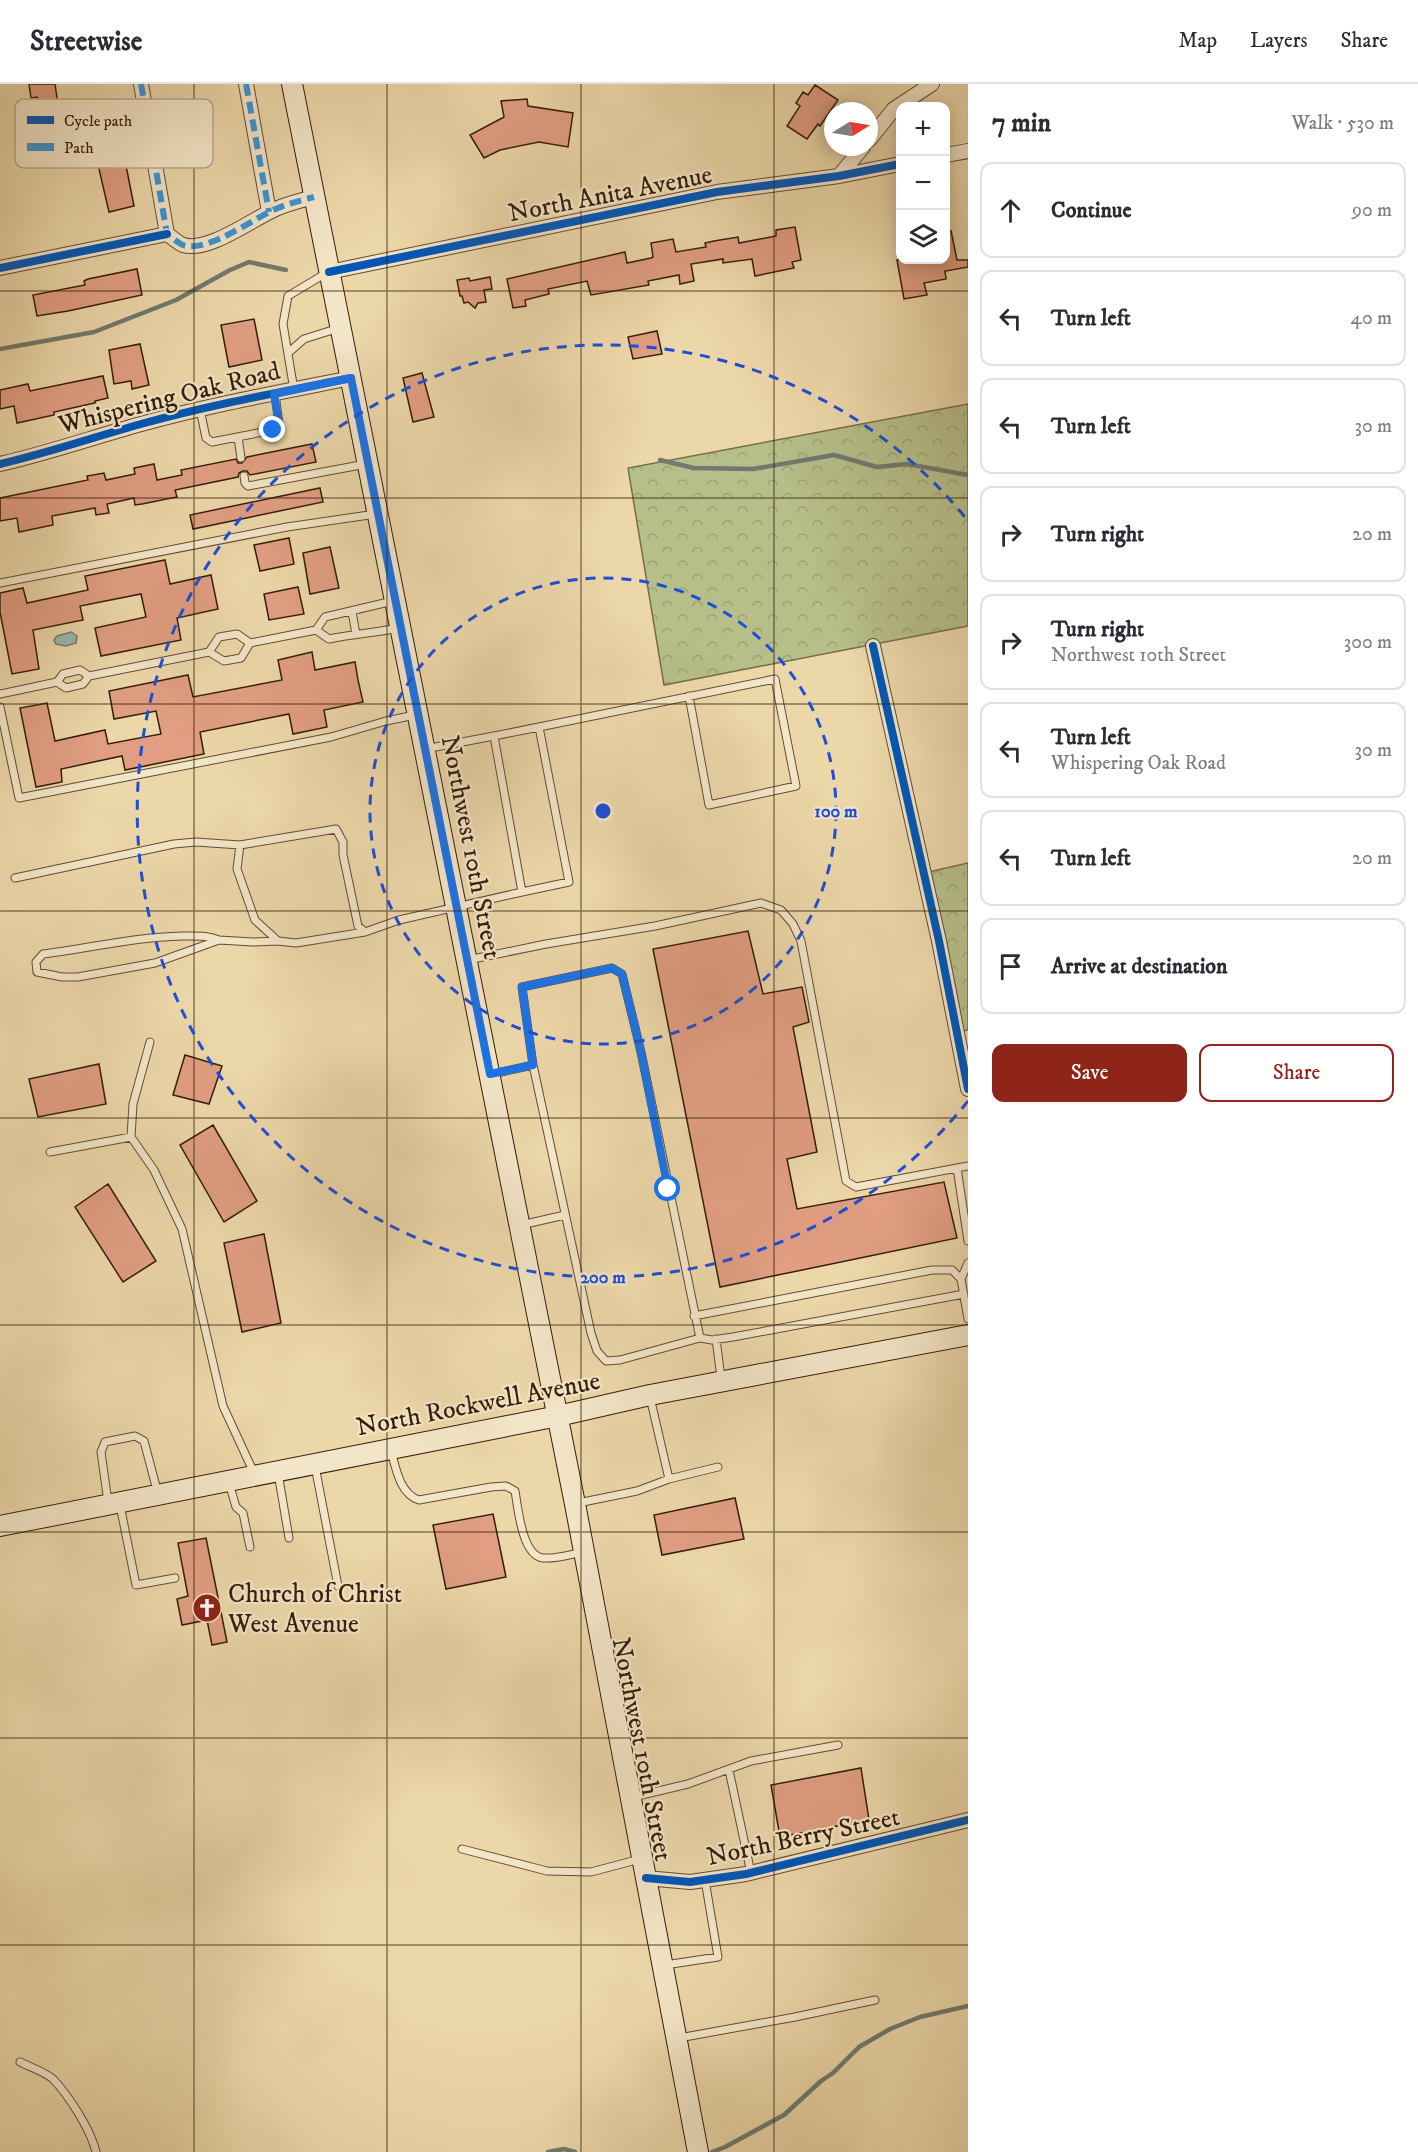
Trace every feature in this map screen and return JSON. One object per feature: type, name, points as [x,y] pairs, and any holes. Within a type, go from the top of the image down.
[{"type":"main road","name":"Northwest 10th Street","points":[[292,84],[558,1416],[698,2152]]},
{"type":"main road","name":"North Rockwell Avenue","points":[[0,1526],[558,1416],[650,1395],[968,1335]]},
{"type":"street","points":[[141,84],[144,99]]},
{"type":"street","points":[[246,84],[269,212]]},
{"type":"street","points":[[878,129],[894,109],[932,84]]},
{"type":"street","points":[[950,154],[968,151]]},
{"type":"street","points":[[839,176],[856,156]]},
{"type":"street","name":"North Anita Avenue","points":[[328,272],[717,192],[839,176],[896,165]]},
{"type":"street","points":[[156,168],[167,234],[183,245],[195,245],[226,235],[269,212],[314,196]]},
{"type":"street","points":[[0,268],[167,234]]},
{"type":"street","name":"Whispering Oak Road","points":[[0,464],[200,409],[351,378]]},
{"type":"street","points":[[873,646],[939,941],[968,1089]]},
{"type":"street","name":"North Berry Street","points":[[644,1868],[690,1881],[705,1880],[751,1873],[968,1820]]},
{"type":"lane","points":[[294,390],[283,324],[288,296],[328,272]]},
{"type":"lane","points":[[288,353],[304,339],[340,327]]},
{"type":"lane","points":[[200,409],[206,438],[212,442],[273,430],[279,424],[274,394]]},
{"type":"lane","points":[[238,437],[242,458]]},
{"type":"lane","points":[[244,476],[248,486],[368,464]]},
{"type":"lane","points":[[0,583],[287,526],[378,513]]},
{"type":"lane","points":[[209,652],[219,637],[237,634],[250,643],[316,630],[325,617],[395,600]]},
{"type":"lane","points":[[352,612],[356,634]]},
{"type":"lane","points":[[316,630],[329,639],[401,628]]},
{"type":"lane","points":[[57,682],[66,688],[83,684],[89,676],[209,652],[224,661],[241,658],[250,643]]},
{"type":"lane","points":[[0,694],[57,682],[63,674],[80,670],[89,676]]},
{"type":"lane","points":[[425,749],[539,727],[689,696],[775,679],[796,786],[709,805],[689,696]]},
{"type":"lane","points":[[0,707],[19,798],[331,737],[418,714]]},
{"type":"lane","points":[[219,940],[155,963],[78,976],[62,977],[37,972],[36,962],[43,954],[133,939],[170,936],[209,936],[219,940],[253,942],[278,940],[296,943],[365,932],[399,920],[456,906],[569,882],[539,727]]},
{"type":"lane","points":[[494,736],[522,892]]},
{"type":"lane","points":[[15,878],[174,844],[196,842],[240,845],[336,829],[344,842],[344,855],[358,926],[365,932]]},
{"type":"lane","points":[[240,845],[237,869],[255,920],[278,940]]},
{"type":"lane","points":[[468,960],[655,926],[761,903],[781,910],[793,924],[801,941],[846,1182],[856,1187],[968,1166]]},
{"type":"lane","points":[[700,1338],[641,1052],[622,974],[612,968],[522,987],[533,1065],[592,1339],[597,1351],[606,1361],[620,1360],[700,1338],[716,1339],[964,1293]]},
{"type":"lane","points":[[150,1042],[133,1104],[131,1137],[154,1170],[182,1229],[223,1406],[255,1475]]},
{"type":"lane","points":[[490,1074],[533,1065]]},
{"type":"lane","points":[[50,1152],[131,1137]]},
{"type":"lane","points":[[957,1168],[968,1241]]},
{"type":"lane","points":[[520,1225],[565,1215]]},
{"type":"lane","points":[[968,1263],[962,1279],[968,1319]]},
{"type":"lane","points":[[694,1316],[932,1270],[952,1270],[962,1279]]},
{"type":"lane","points":[[716,1339],[721,1382]]},
{"type":"lane","points":[[650,1395],[669,1479]]},
{"type":"lane","points":[[158,1494],[144,1441],[135,1436],[105,1442],[100,1452],[136,1585],[175,1578]]},
{"type":"lane","points":[[390,1449],[403,1486],[411,1497],[419,1500],[506,1486],[515,1491],[528,1548],[534,1554],[541,1558],[554,1558],[584,1552]]},
{"type":"lane","points":[[315,1463],[338,1586]]},
{"type":"lane","points":[[575,1504],[637,1491],[669,1479],[718,1467]]},
{"type":"lane","points":[[277,1471],[289,1538]]},
{"type":"lane","points":[[228,1480],[236,1507],[243,1513],[250,1547]]},
{"type":"lane","points":[[631,1797],[688,1784],[751,1761],[838,1745]]},
{"type":"lane","points":[[729,1770],[751,1873]]},
{"type":"lane","points":[[462,1849],[547,1871],[591,1872],[644,1868]]},
{"type":"lane","points":[[663,1965],[718,1957],[705,1880]]},
{"type":"lane","points":[[676,2038],[875,2000]]},
{"type":"lane","points":[[20,2062],[52,2078],[78,2113],[96,2152]]},
{"type":"green space","points":[[968,404],[968,626],[664,685],[628,468]]},
{"type":"green space","points":[[968,863],[968,1030],[957,1032],[924,873]]},
{"type":"water","points":[[71,632],[77,636],[76,643],[66,646],[56,644],[54,640],[57,636]]},
{"type":"building","points":[[29,84],[55,84],[57,99],[31,98]]},
{"type":"building","points":[[815,85],[838,100],[824,102],[824,120],[820,126],[818,124],[807,139],[787,126],[800,106],[796,103],[803,92],[808,95]]},
{"type":"building","points":[[527,99],[528,106],[573,113],[568,147],[539,142],[500,150],[484,158],[470,135],[504,117],[501,101]]},
{"type":"building","points":[[99,168],[126,168],[134,206],[109,212]]},
{"type":"building","points":[[795,227],[801,260],[792,262],[794,268],[755,276],[752,259],[723,263],[723,259],[691,264],[694,281],[680,284],[679,275],[648,281],[649,285],[591,295],[587,281],[548,289],[549,294],[525,300],[526,306],[513,308],[507,279],[625,252],[627,263],[651,258],[653,257],[651,243],[673,239],[676,252],[706,247],[705,243],[738,237],[739,243],[776,236],[776,230]]},
{"type":"building","points":[[950,231],[957,260],[968,260],[968,267],[945,271],[946,279],[924,283],[927,295],[904,299],[898,264],[950,264]]},
{"type":"building","points":[[137,269],[142,295],[37,316],[33,295],[85,285],[84,281],[88,279]]},
{"type":"building","points":[[490,277],[492,289],[484,290],[486,302],[478,303],[475,308],[468,302],[464,303],[457,280],[469,278],[470,281]]},
{"type":"building","points":[[254,319],[262,360],[229,367],[221,325]]},
{"type":"building","points":[[657,331],[662,354],[633,359],[628,337]]},
{"type":"building","points":[[140,344],[149,385],[132,389],[131,381],[114,384],[109,350]]},
{"type":"building","points":[[422,373],[434,417],[413,422],[403,378]]},
{"type":"building","points":[[103,376],[108,398],[95,401],[95,403],[17,423],[14,406],[0,409],[0,390],[28,384],[30,391]]},
{"type":"building","points":[[312,444],[316,462],[250,475],[247,471],[243,471],[238,477],[175,490],[177,497],[135,505],[134,498],[107,504],[109,513],[96,515],[95,508],[52,516],[53,525],[19,532],[17,518],[0,521],[0,498],[88,480],[87,476],[104,473],[106,480],[135,474],[134,468],[154,464],[157,480],[182,475],[181,470],[236,459],[238,463],[242,463],[247,457]]},
{"type":"building","points":[[320,488],[323,502],[193,529],[190,515]]},
{"type":"building","points":[[289,538],[294,564],[260,571],[254,545]]},
{"type":"building","points":[[330,547],[339,588],[310,594],[303,553]]},
{"type":"building","points":[[165,560],[170,584],[211,575],[218,609],[177,618],[181,640],[101,656],[95,628],[146,617],[141,594],[80,606],[83,620],[33,630],[39,669],[12,674],[0,612],[0,593],[23,588],[27,603],[88,590],[85,576]]},
{"type":"building","points":[[298,587],[304,614],[269,620],[264,594]]},
{"type":"building","points":[[312,652],[315,670],[355,662],[363,702],[324,710],[327,727],[293,734],[289,714],[200,732],[204,754],[125,770],[122,756],[61,769],[62,782],[36,787],[20,708],[47,703],[55,741],[105,730],[108,744],[161,734],[156,711],[114,719],[109,691],[188,675],[193,697],[282,680],[278,660]]},
{"type":"building","points":[[748,931],[763,994],[802,987],[809,1022],[793,1027],[817,1152],[787,1159],[797,1209],[944,1182],[957,1238],[720,1287],[653,949]]},
{"type":"building","points":[[185,1055],[222,1066],[209,1104],[173,1095]]},
{"type":"building","points":[[99,1064],[106,1104],[38,1117],[29,1079]]},
{"type":"building","points":[[213,1125],[257,1201],[224,1222],[180,1145]]},
{"type":"building","points":[[108,1184],[156,1261],[123,1282],[75,1207]]},
{"type":"building","points":[[264,1234],[281,1323],[242,1332],[224,1243]]},
{"type":"building","points":[[735,1498],[744,1539],[662,1555],[654,1515]]},
{"type":"building","points":[[493,1514],[506,1577],[446,1589],[433,1525]]},
{"type":"building","points":[[206,1538],[227,1642],[212,1645],[207,1620],[182,1625],[177,1599],[188,1596],[178,1543]]},
{"type":"building","points":[[861,1768],[869,1820],[780,1837],[771,1785]]},
{"type":"waterway","points":[[0,349],[94,332],[176,300],[249,262],[286,270]]},
{"type":"waterway","points":[[660,460],[694,468],[753,469],[834,455],[877,467],[907,464],[968,475]]},
{"type":"waterway","points":[[712,2152],[784,2115],[859,2047],[890,2029],[920,2017],[968,2006]]},
{"type":"waterway","points":[[548,2152],[564,2149],[575,2152]]},
{"type":"marked path","points":[[141,84],[144,99]]},
{"type":"marked path","points":[[246,84],[269,212]]},
{"type":"marked path","points":[[156,168],[167,234],[183,245],[206,244],[278,208],[314,197]]},
{"type":"cycle path","points":[[329,272],[717,192],[839,176],[896,165]]},
{"type":"cycle path","points":[[0,268],[167,234]]},
{"type":"cycle path","points":[[0,464],[167,417],[351,378]]},
{"type":"cycle path","points":[[873,646],[939,941],[968,1089]]},
{"type":"cycle path","points":[[646,1878],[690,1882],[746,1874],[968,1820]]},
{"type":"place","name":"Church of Christ West Avenue","points":[[207,1608]]},
{"type":"route","points":[[273,430],[279,424],[274,394],[351,378],[490,1074],[533,1065],[522,987],[612,968],[622,974],[641,1052],[668,1189]]}]
